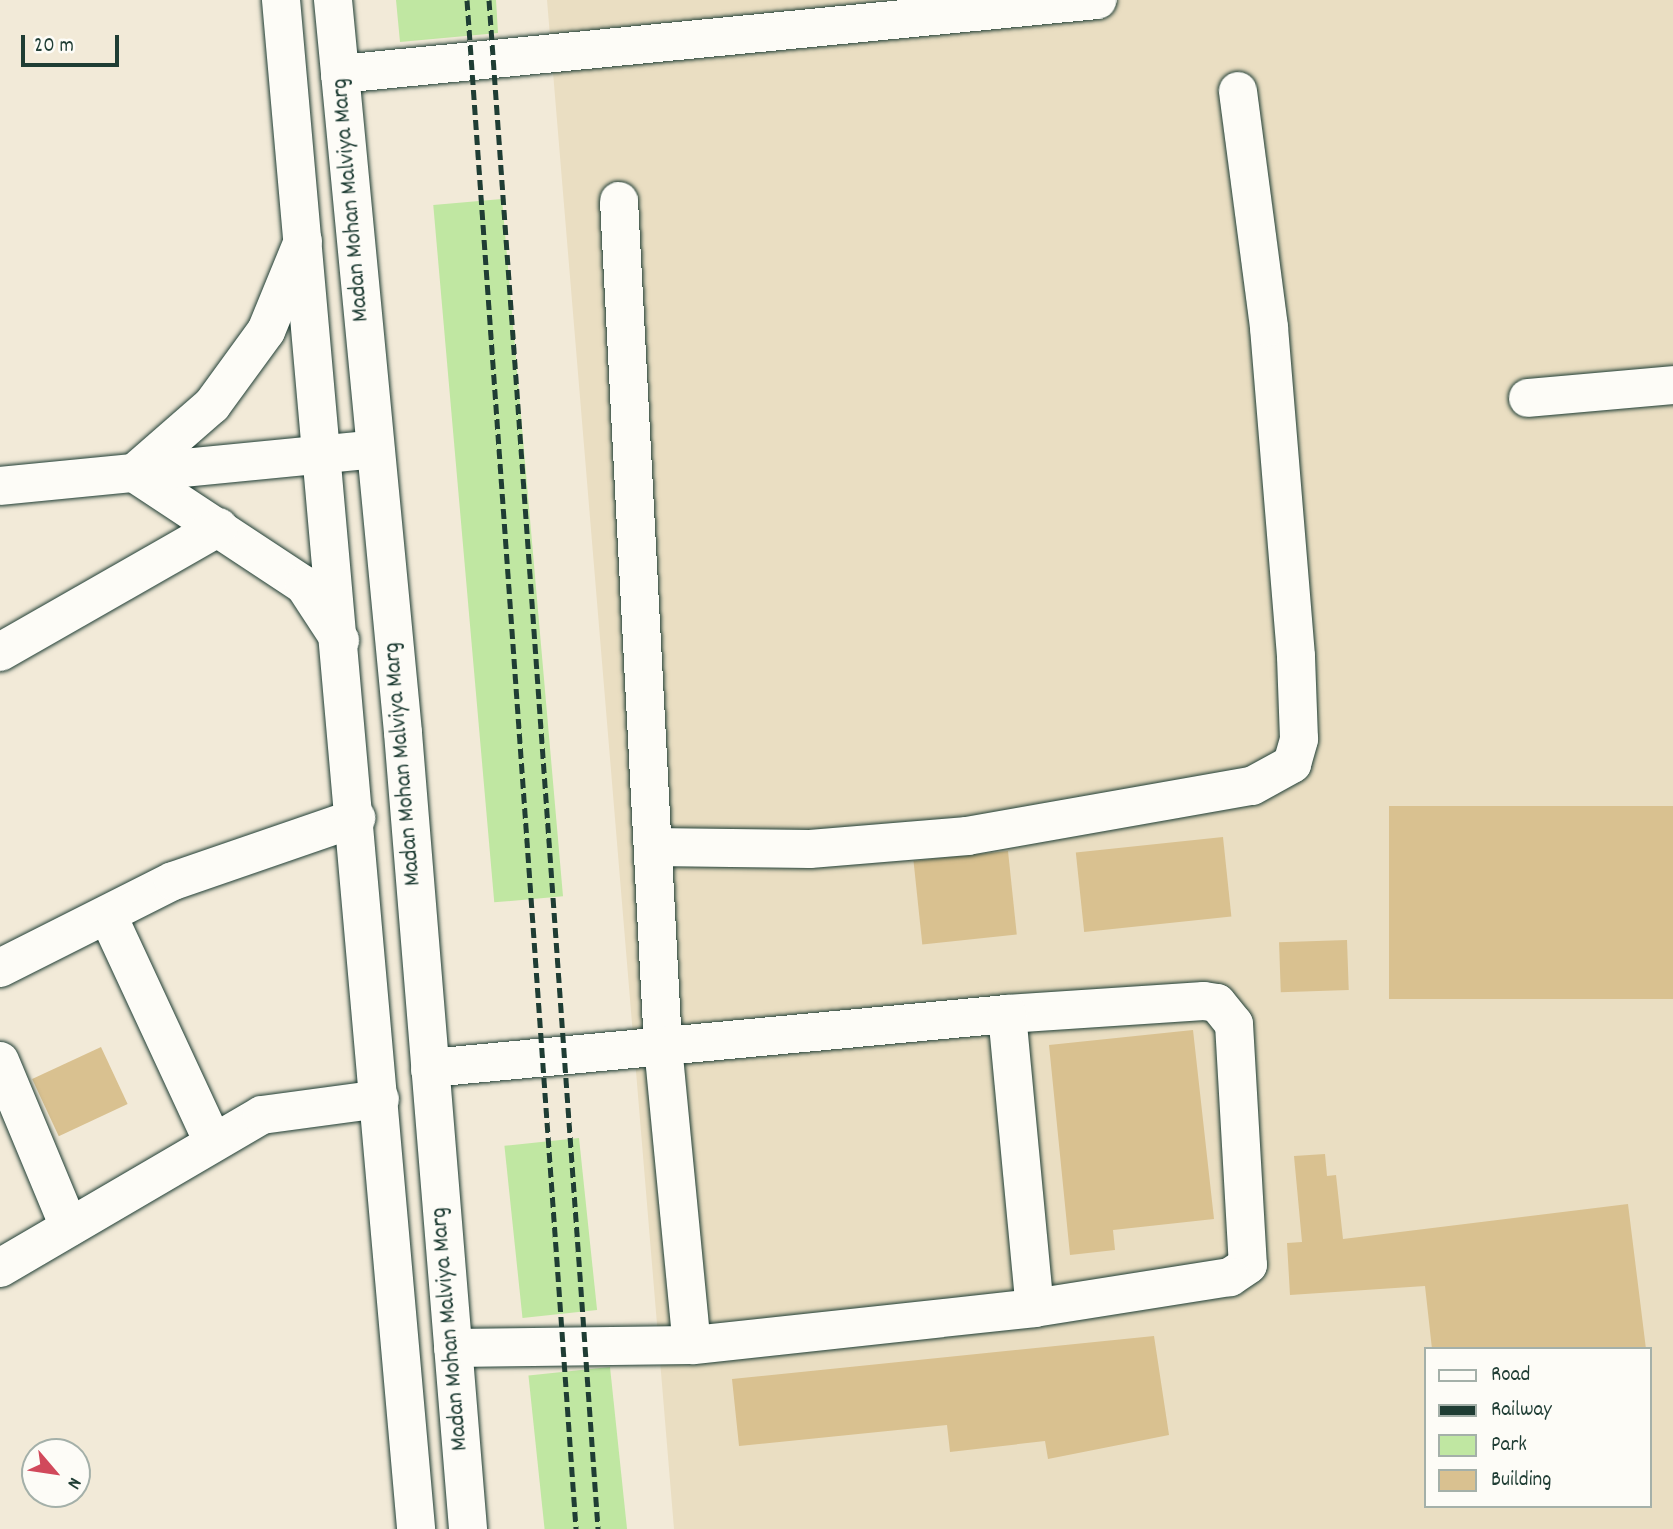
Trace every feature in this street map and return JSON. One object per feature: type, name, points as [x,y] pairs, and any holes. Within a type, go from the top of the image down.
[{"type":"main road","points":[[281,0],[356,818],[416,1529]]},
{"type":"main road","name":"Madan Mohan Malviya Marg","points":[[333,0],[430,1068],[468,1529]]},
{"type":"main road","points":[[340,74],[1097,0]]},
{"type":"main road","points":[[653,848],[810,849],[967,836],[1252,786],[1292,764],[1299,739],[1296,656],[1269,327],[1238,90]]},
{"type":"main road","points":[[619,201],[663,1046],[692,1345]]},
{"type":"main road","points":[[134,473],[212,405],[266,331],[303,241]]},
{"type":"main road","points":[[1528,398],[1673,385]]},
{"type":"main road","points":[[0,486],[375,449]]},
{"type":"main road","points":[[134,473],[304,585],[340,640]]},
{"type":"main road","points":[[0,652],[219,527]]},
{"type":"main road","points":[[0,968],[229,858],[356,818]]},
{"type":"main road","points":[[108,916],[212,1140]]},
{"type":"main road","points":[[430,1068],[1007,1014],[1204,1001],[1217,1003],[1234,1024],[1248,1265],[1230,1277],[1035,1308],[692,1345],[453,1348]]},
{"type":"main road","points":[[1007,1014],[1035,1308]]},
{"type":"main road","points":[[0,1060],[69,1227]]},
{"type":"main road","points":[[0,1268],[212,1140],[262,1115],[380,1099]]},
{"type":"shaded area","points":[[547,0],[1673,0],[1673,1529],[674,1529]]},
{"type":"green space","points":[[396,0],[496,0],[498,33],[400,42]]},
{"type":"green space","points":[[502,199],[563,896],[494,902],[433,205]]},
{"type":"green space","points":[[579,1138],[597,1310],[522,1318],[504,1146]]},
{"type":"green space","points":[[610,1367],[627,1529],[545,1529],[528,1376]]},
{"type":"building","points":[[1389,806],[1673,806],[1673,999],[1389,999]]},
{"type":"building","points":[[1223,837],[1231,917],[1084,932],[1076,852]]},
{"type":"building","points":[[1008,851],[1017,935],[922,944],[914,861]]},
{"type":"building","points":[[1347,940],[1349,990],[1281,992],[1279,942]]},
{"type":"building","points":[[1193,1030],[1214,1219],[1113,1230],[1115,1250],[1070,1255],[1049,1045]]},
{"type":"building","points":[[101,1047],[128,1104],[59,1136],[32,1079]]},
{"type":"building","points":[[1325,1154],[1327,1176],[1336,1175],[1343,1239],[1628,1204],[1646,1347],[1432,1347],[1425,1286],[1290,1295],[1287,1243],[1302,1242],[1294,1156]]},
{"type":"building","points":[[1154,1336],[1169,1435],[1048,1459],[1045,1441],[950,1452],[947,1425],[739,1446],[732,1379]]},
{"type":"railway","points":[[467,0],[576,1529]]},
{"type":"railway","points":[[489,0],[598,1529]]}]
